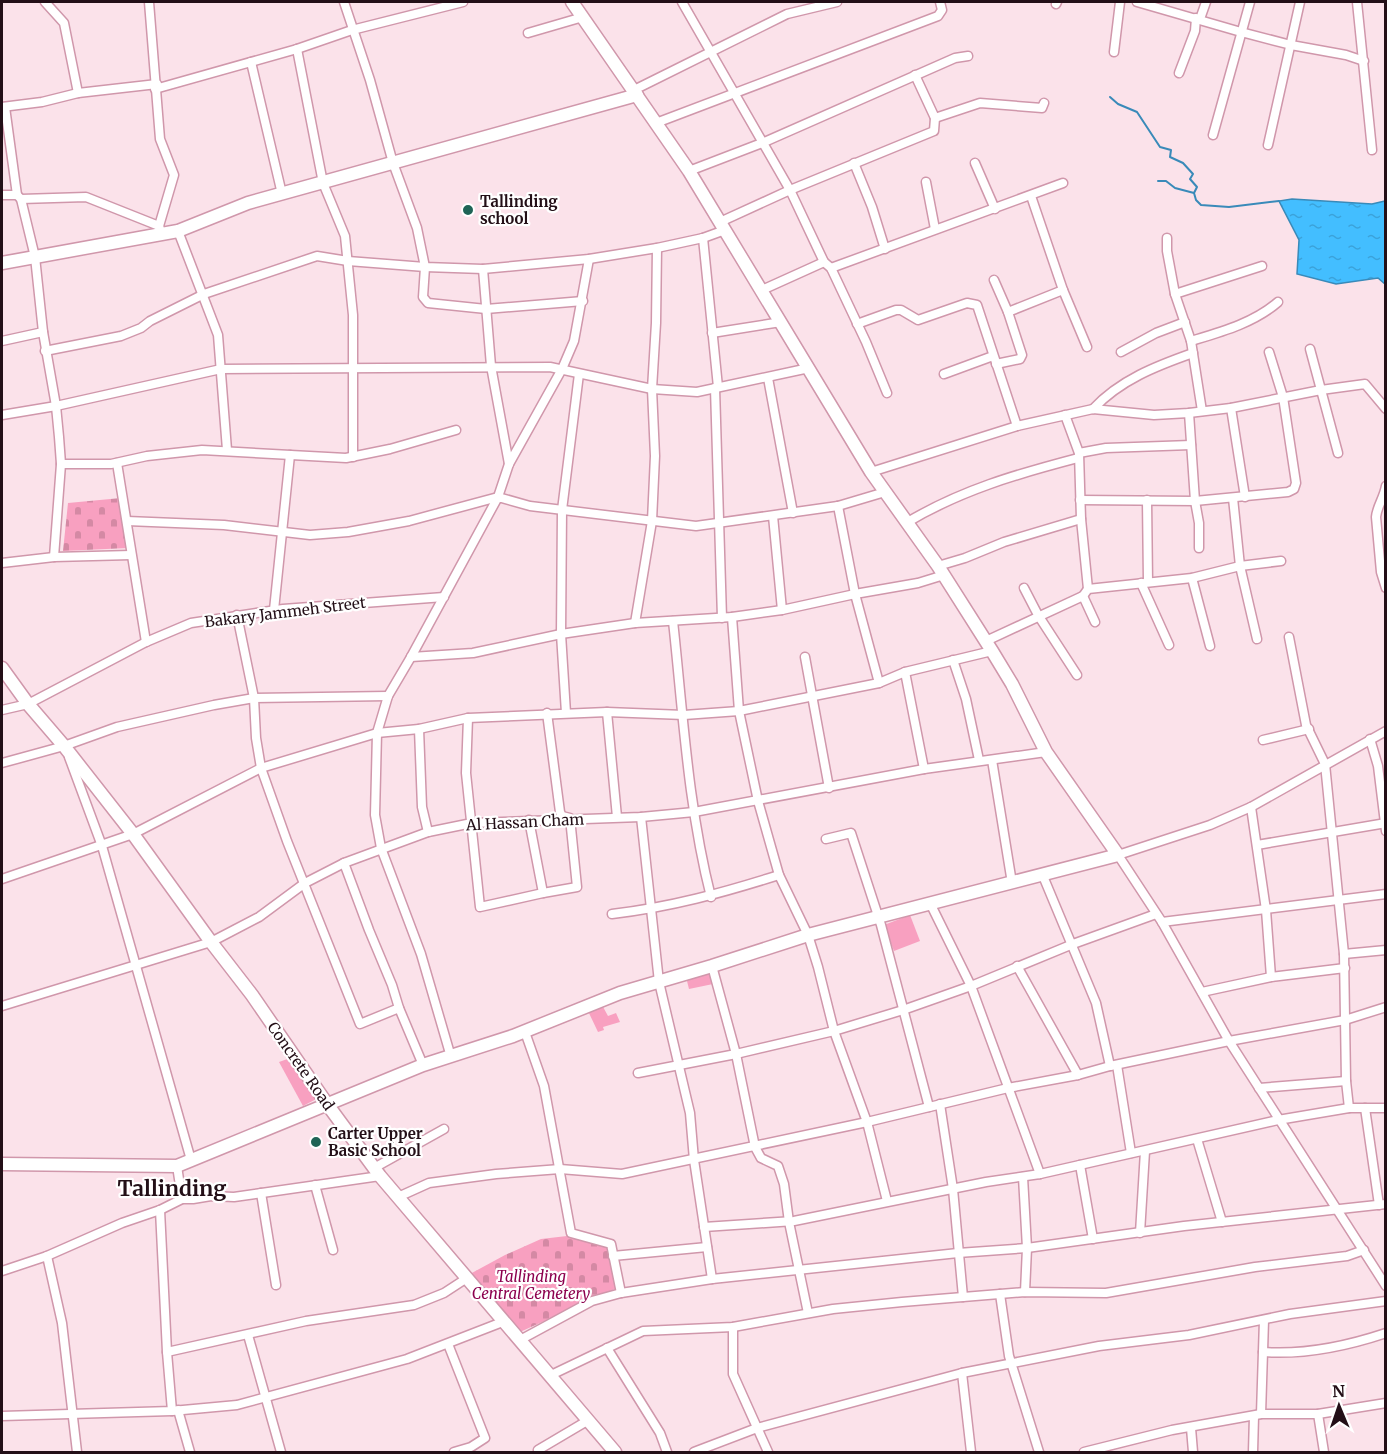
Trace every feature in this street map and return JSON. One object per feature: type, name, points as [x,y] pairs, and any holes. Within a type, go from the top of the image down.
[{"type":"street","points":[[45,2],[64,23],[78,93]]},
{"type":"street","points":[[149,2],[160,139],[174,175],[161,231]]},
{"type":"street","points":[[344,2],[370,80],[393,163],[417,228],[425,267],[423,297],[428,303],[486,309],[583,301]]},
{"type":"street","points":[[54,557],[61,464],[56,406],[42,332],[34,257],[19,197],[3,107],[42,102],[78,93],[156,87],[297,49],[352,30],[463,2]]},
{"type":"street","points":[[572,2],[689,171],[871,472],[941,570],[989,646],[1012,684],[1046,752],[1162,922],[1229,1041],[1335,1210],[1386,1286]]},
{"type":"street","points":[[682,2],[790,190],[857,324],[887,393]]},
{"type":"street","points":[[2,263],[161,231],[178,231],[248,203],[636,93],[710,52],[787,14],[837,2]]},
{"type":"street","points":[[656,123],[938,16],[942,10],[940,2]]},
{"type":"street","points":[[1114,52],[1120,2]]},
{"type":"street","points":[[1137,2],[1291,45],[1346,55],[1364,61]]},
{"type":"street","points":[[1179,73],[1206,2]]},
{"type":"street","points":[[1213,135],[1250,2]]},
{"type":"street","points":[[1268,145],[1300,2]]},
{"type":"street","points":[[1357,2],[1372,150]]},
{"type":"street","points":[[528,33],[583,17]]},
{"type":"street","points":[[297,49],[322,183],[345,236],[353,315],[353,457]]},
{"type":"street","points":[[689,171],[762,143],[955,58],[968,56]]},
{"type":"street","points":[[251,62],[282,194]]},
{"type":"street","points":[[45,351],[131,332],[204,294],[317,256],[348,261],[483,269],[589,259],[703,238],[790,190],[934,131],[935,118],[915,75]]},
{"type":"street","points":[[935,118],[980,103],[1038,108],[1042,108],[1044,103]]},
{"type":"street","points":[[854,163],[872,207],[885,249]]},
{"type":"street","points":[[975,163],[994,209]]},
{"type":"street","points":[[926,182],[935,229]]},
{"type":"street","points":[[762,290],[827,265],[885,249],[1063,183]]},
{"type":"street","points":[[2,195],[86,197],[161,231]]},
{"type":"street","points":[[1031,196],[1063,290],[1087,347]]},
{"type":"street","points":[[178,231],[218,335],[227,450]]},
{"type":"street","points":[[703,238],[717,388],[722,618]]},
{"type":"street","points":[[1167,238],[1167,251],[1175,294],[1191,341],[1202,411]]},
{"type":"street","points":[[634,623],[652,521],[655,456],[652,389],[657,248]]},
{"type":"street","points":[[451,1057],[421,954],[381,848],[375,815],[376,734],[388,696],[498,497],[509,464],[562,369],[574,341],[589,259]]},
{"type":"street","points":[[1175,294],[1262,266]]},
{"type":"street","points":[[483,269],[491,366],[509,464]]},
{"type":"street","points":[[944,374],[995,360],[1021,357],[1022,353],[1008,312],[994,280]]},
{"type":"street","points":[[1008,312],[1063,290]]},
{"type":"street","points":[[1191,341],[1228,330],[1261,315],[1278,302]]},
{"type":"street","points":[[857,324],[896,310],[901,310],[918,320],[967,303],[977,305],[1017,426]]},
{"type":"street","points":[[712,333],[782,322]]},
{"type":"street","points":[[1121,352],[1156,333],[1185,322]]},
{"type":"street","points":[[2,341],[42,332]]},
{"type":"street","points":[[1310,349],[1338,453]]},
{"type":"street","points":[[1080,500],[1195,501],[1288,492],[1294,489],[1296,483],[1282,397],[1269,352]]},
{"type":"street","points":[[1093,409],[1105,396],[1132,379],[1161,364],[1193,353]]},
{"type":"street","points":[[2,415],[56,406],[221,369],[550,367],[652,389],[697,392],[809,368]]},
{"type":"street","points":[[566,713],[561,634],[562,510],[579,374]]},
{"type":"street","points":[[768,378],[793,513]]},
{"type":"street","points":[[871,472],[1017,426],[1093,409],[1154,415],[1202,411],[1365,384],[1386,409]]},
{"type":"street","points":[[1231,408],[1245,497]]},
{"type":"street","points":[[1189,412],[1195,501],[1199,523],[1199,548]]},
{"type":"street","points":[[1065,415],[1079,455],[1085,592],[1095,621]]},
{"type":"street","points":[[61,464],[117,463],[147,456],[202,450],[353,457],[456,430]]},
{"type":"street","points":[[906,523],[970,490],[1079,455],[1106,448],[1191,445]]},
{"type":"street","points":[[274,610],[290,455]]},
{"type":"street","points":[[117,463],[146,642]]},
{"type":"street","points":[[1386,486],[1377,508],[1376,517],[1381,572],[1386,588]]},
{"type":"street","points":[[127,521],[224,525],[310,535],[348,532],[409,521],[498,497],[530,506],[696,526],[838,506],[885,492]]},
{"type":"street","points":[[1233,498],[1240,566],[1257,639]]},
{"type":"street","points":[[1147,500],[1145,582],[1168,645]]},
{"type":"street","points":[[838,506],[855,594],[879,683]]},
{"type":"street","points":[[773,516],[782,610]]},
{"type":"street","points":[[411,657],[473,654],[561,634],[634,623],[722,618],[782,610],[918,583],[965,558],[1004,542],[1082,519]]},
{"type":"street","points":[[2,563],[54,557],[131,555]]},
{"type":"street","points":[[2,879],[133,834],[261,768],[376,734],[419,729],[468,718],[607,712],[684,715],[739,711],[814,697],[879,683],[905,672],[953,660],[989,646],[1038,615],[1085,592],[1145,582],[1192,578],[1240,566],[1281,561]]},
{"type":"street","points":[[1192,578],[1210,646]]},
{"type":"street","points":[[1024,588],[1038,615],[1077,675]]},
{"type":"street","name":"Bakary Jammeh Street","points":[[2,710],[28,704],[146,642],[191,623],[274,610],[444,597]]},
{"type":"street","points":[[237,615],[254,698],[256,738],[261,768],[287,841],[360,1024],[399,1008]]},
{"type":"street","points":[[732,617],[739,711],[758,801],[778,875],[808,935],[819,967],[834,1031],[867,1122],[887,1201]]},
{"type":"street","points":[[673,621],[694,812],[702,863],[711,897]]},
{"type":"street","points":[[1289,637],[1309,729],[1325,764],[1345,968],[1346,1081],[1349,1108]]},
{"type":"street","points":[[805,657],[829,788]]},
{"type":"street","points":[[953,660],[966,699],[979,760]]},
{"type":"street","name":"Concrete Road","points":[[2,668],[28,704],[133,834],[252,995],[377,1172],[615,1452]]},
{"type":"street","points":[[905,672],[924,769]]},
{"type":"street","points":[[2,763],[64,746],[117,727],[254,698],[388,696]]},
{"type":"street","points":[[607,712],[617,817]]},
{"type":"street","points":[[468,718],[466,773],[480,907],[543,892],[577,887],[570,818],[562,816],[560,812],[547,713]]},
{"type":"street","points":[[419,729],[422,807],[428,832]]},
{"type":"street","points":[[1263,740],[1309,729]]},
{"type":"street","points":[[2,1164],[177,1166],[423,1065],[525,1032],[620,993],[808,935],[1043,876],[1118,855],[1210,825],[1251,807],[1386,731]]},
{"type":"street","points":[[1370,739],[1382,766],[1386,831]]},
{"type":"street","points":[[64,746],[102,846],[191,1160]]},
{"type":"street","name":"Al Hassan Cham","points":[[2,1006],[211,942],[259,917],[305,883],[344,863],[428,832],[472,823],[640,817],[694,812],[924,769],[1046,752]]},
{"type":"street","points":[[992,760],[1012,884]]},
{"type":"street","points":[[1251,807],[1266,910],[1271,976]]},
{"type":"street","points":[[640,817],[659,982],[690,1113],[694,1160],[712,1279]]},
{"type":"street","points":[[530,820],[543,892]]},
{"type":"street","points":[[1257,845],[1385,823]]},
{"type":"street","points":[[826,840],[851,832],[881,925],[929,1107]]},
{"type":"street","points":[[344,863],[423,1065]]},
{"type":"street","points":[[612,914],[711,897],[778,875]]},
{"type":"street","points":[[1043,876],[1096,1004],[1114,1066],[1131,1153]]},
{"type":"street","points":[[1162,922],[1386,894]]},
{"type":"street","points":[[931,905],[971,986],[1040,1174]]},
{"type":"street","points":[[638,1073],[736,1054],[834,1031],[903,1011],[1156,914]]},
{"type":"street","points":[[1344,954],[1386,950]]},
{"type":"street","points":[[712,966],[736,1054],[755,1147],[761,1158],[777,1166],[784,1184],[789,1222],[808,1313]]},
{"type":"street","points":[[1017,966],[1078,1075]]},
{"type":"street","points":[[1202,992],[1271,976],[1345,968]]},
{"type":"street","points":[[398,1197],[429,1183],[560,1169],[622,1174],[755,1147],[1008,1088],[1078,1075],[1229,1041],[1345,1020],[1386,1007]]},
{"type":"street","points":[[525,1032],[544,1086],[571,1233],[611,1244],[621,1293]]},
{"type":"street","points":[[1259,1088],[1346,1081]]},
{"type":"street","points":[[940,1104],[953,1188],[963,1297]]},
{"type":"street","points":[[704,1227],[789,1222],[953,1188],[1040,1174],[1278,1120],[1349,1108],[1386,1107]]},
{"type":"street","points":[[520,1340],[592,1301],[621,1293],[712,1279],[1027,1248],[1222,1222],[1382,1204],[1365,1108]]},
{"type":"street","points":[[2,1271],[47,1256],[122,1222],[160,1210],[182,1199],[210,1196],[234,1197],[315,1185],[377,1172],[444,1129]]},
{"type":"street","points":[[1197,1139],[1222,1222]]},
{"type":"street","points":[[1140,1233],[1145,1151]]},
{"type":"street","points":[[1080,1165],[1093,1239]]},
{"type":"street","points":[[177,1166],[182,1199]]},
{"type":"street","points":[[1023,1177],[1027,1248],[1025,1292]]},
{"type":"street","points":[[315,1185],[333,1250]]},
{"type":"street","points":[[261,1193],[276,1284]]},
{"type":"street","points":[[160,1210],[166,1352],[175,1410],[190,1452]]},
{"type":"street","points":[[614,1256],[707,1247]]},
{"type":"street","points":[[549,1376],[643,1331],[733,1327],[833,1309],[963,1297],[1025,1292],[1106,1293],[1255,1267],[1347,1256],[1364,1251]]},
{"type":"street","points":[[47,1256],[62,1323],[74,1413],[76,1452]]},
{"type":"street","points":[[166,1352],[306,1321],[414,1305],[444,1293],[466,1278]]},
{"type":"street","points":[[1000,1294],[1012,1364],[1039,1452]]},
{"type":"street","points":[[694,1452],[757,1428],[962,1373],[1099,1346],[1189,1335],[1386,1300]]},
{"type":"street","points":[[1253,1452],[1264,1320]]},
{"type":"street","points":[[2,1416],[175,1410],[237,1405],[407,1359],[505,1321]]},
{"type":"street","points":[[733,1327],[733,1374],[768,1452]]},
{"type":"street","points":[[1263,1352],[1312,1351],[1386,1333]]},
{"type":"street","points":[[248,1335],[281,1452]]},
{"type":"street","points":[[448,1344],[485,1438],[471,1447],[454,1452]]},
{"type":"street","points":[[606,1348],[660,1433],[667,1452]]},
{"type":"street","points":[[962,1373],[971,1452]]},
{"type":"street","points":[[1084,1452],[1172,1430],[1257,1415],[1318,1414],[1386,1403]]},
{"type":"street","points":[[1318,1414],[1324,1452]]},
{"type":"street","points":[[538,1450],[587,1421]]},
{"type":"street","points":[[1191,1428],[1193,1452]]},
{"type":"green space","points":[[121,498],[128,548],[63,551],[68,503]]},
{"type":"green space","points":[[910,915],[920,941],[894,951],[884,925]]},
{"type":"green space","points":[[710,971],[713,984],[689,989],[686,977]]},
{"type":"green space","points":[[602,1005],[608,1016],[616,1013],[620,1022],[603,1027],[604,1030],[598,1032],[588,1011]]},
{"type":"green space","points":[[293,1057],[322,1096],[303,1106],[279,1062]]},
{"type":"green space","name":"Tallinding Central Cemetery","points":[[567,1236],[608,1245],[617,1288],[520,1332],[470,1274],[541,1239]]},
{"type":"water","points":[[1292,199],[1372,204],[1385,201],[1385,284],[1378,278],[1336,284],[1297,274],[1299,240],[1279,201]]},
{"type":"waterway","points":[[1110,97],[1118,104],[1137,112],[1160,147],[1171,150],[1170,157],[1183,163],[1193,174],[1190,179],[1197,187],[1194,193]]},
{"type":"waterway","points":[[1158,181],[1166,181],[1175,188],[1194,193],[1201,205],[1229,207],[1279,201]]},
{"type":"place","name":"Tallinding school","points":[[468,210]]},
{"type":"place","name":"Carter Upper Basic School","points":[[316,1142]]},
{"type":"district","name":"Tallinding","points":[[172,1188]]}]
